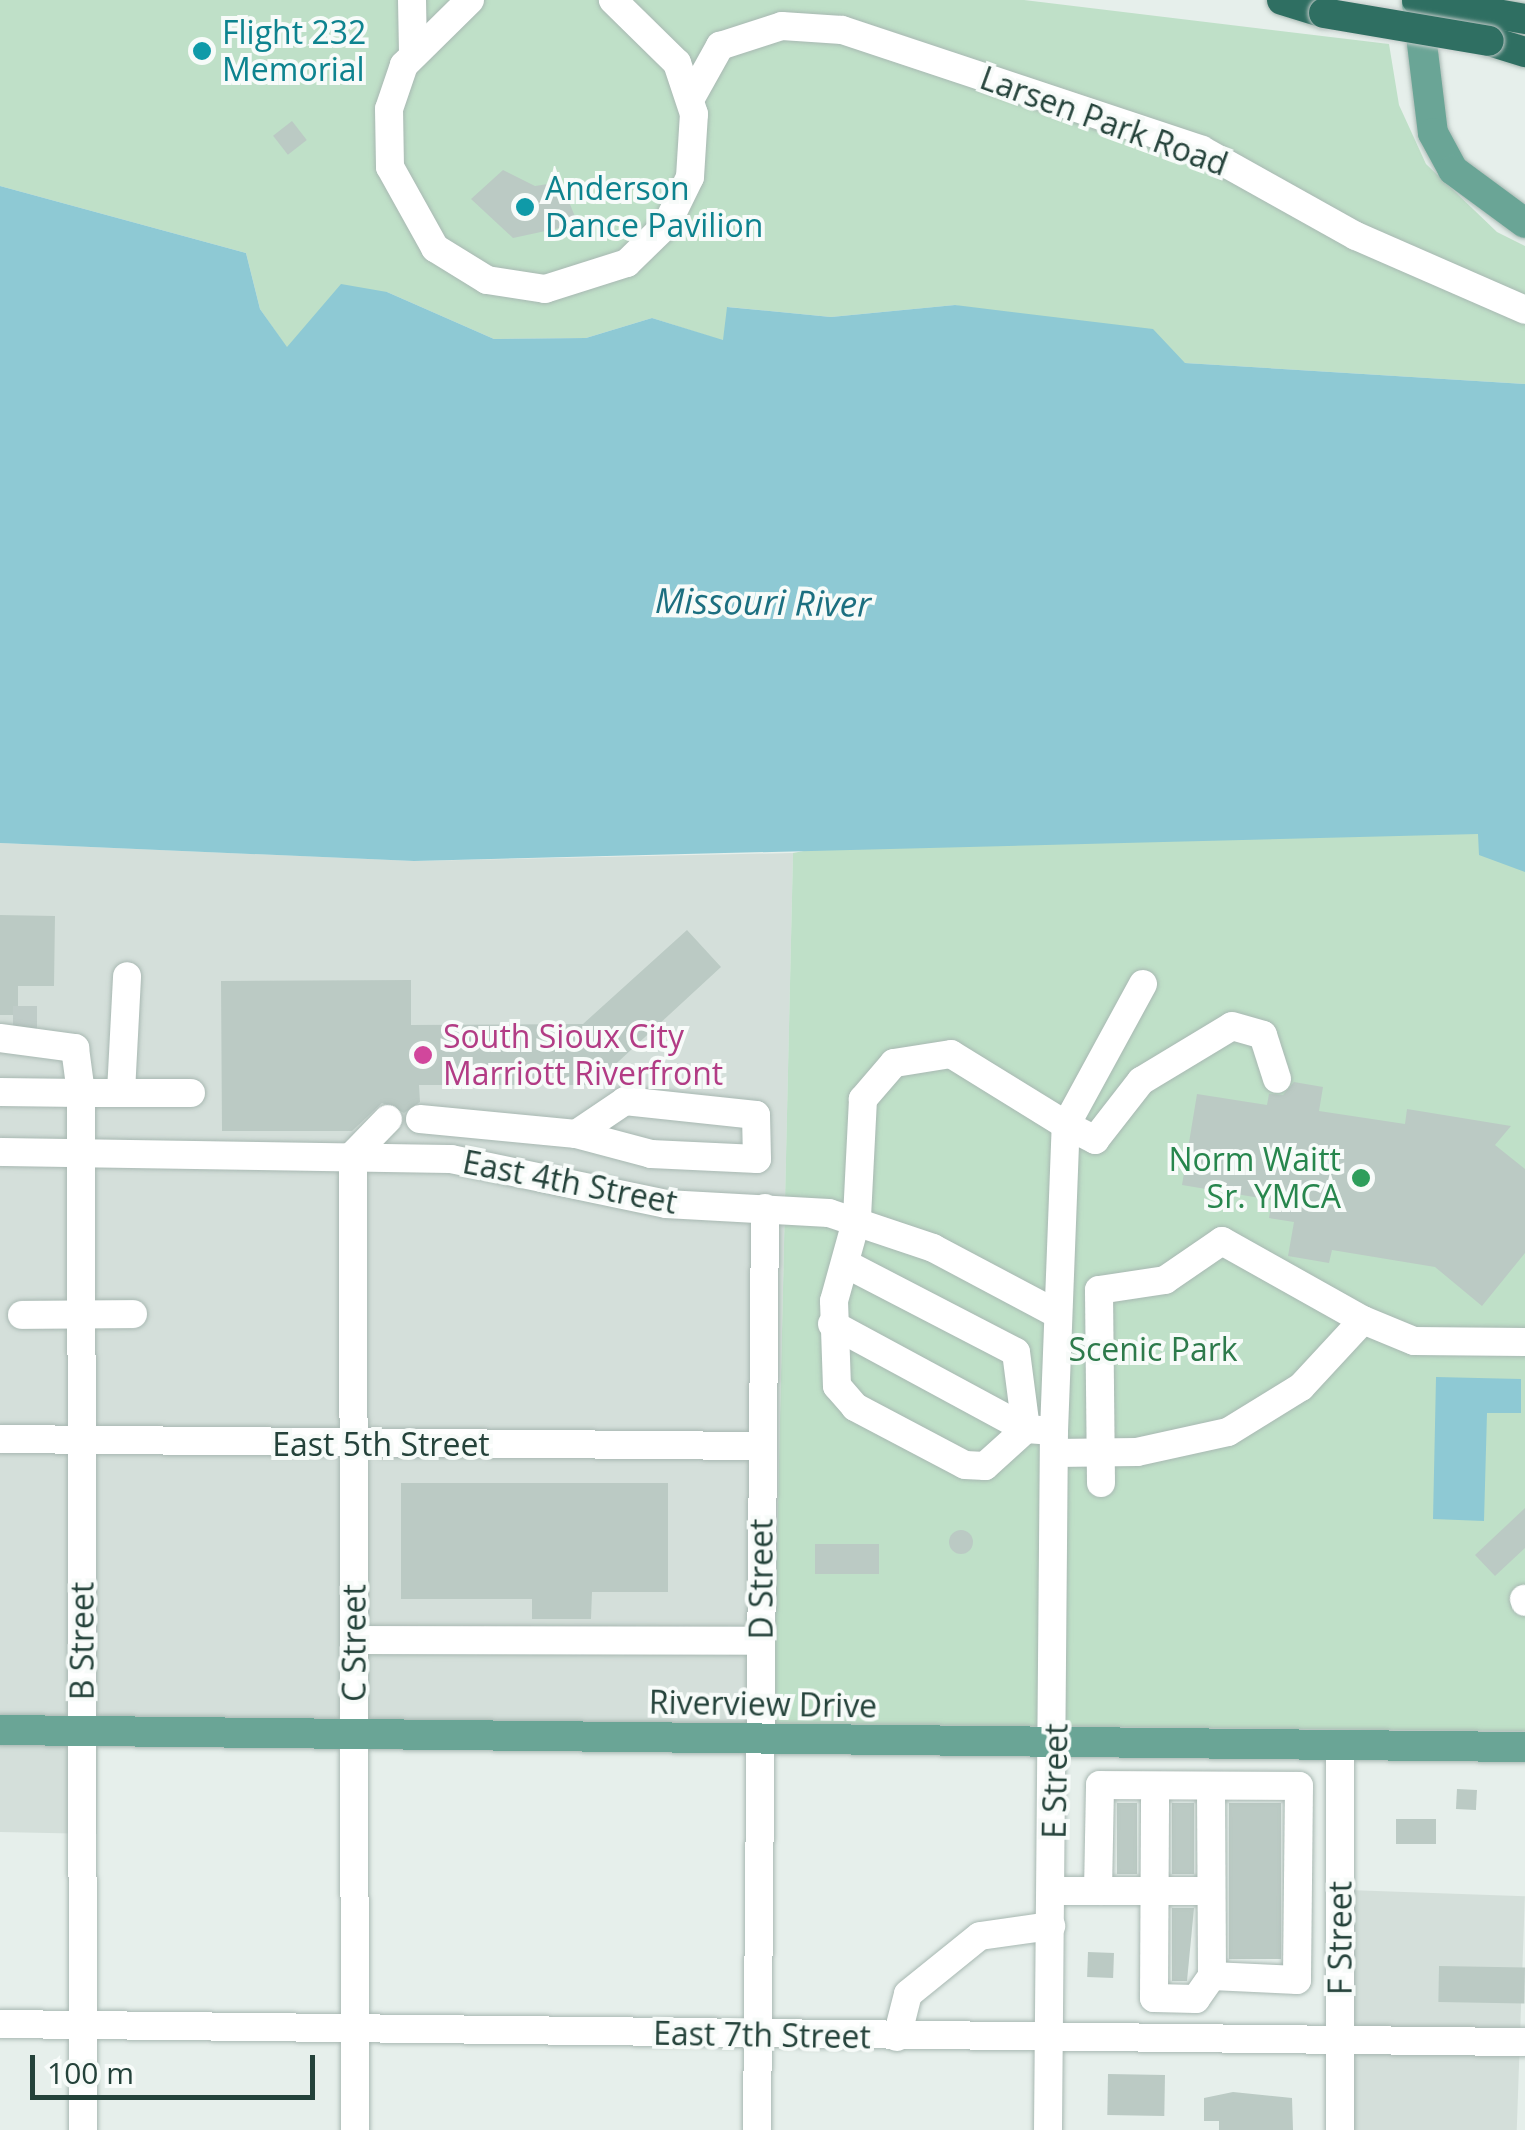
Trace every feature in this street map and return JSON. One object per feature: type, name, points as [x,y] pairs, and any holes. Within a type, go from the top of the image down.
[{"type":"highway","points":[[1282,0],[1324,13],[1489,26],[1525,19]]},
{"type":"highway","points":[[1417,0],[1489,26],[1525,52]]},
{"type":"main road","points":[[1417,0],[1433,133],[1454,170],[1525,223]]},
{"type":"main road","name":"Riverview Drive","points":[[0,1730],[1525,1747]]},
{"type":"main road","points":[[1478,1747],[1525,1766]]},
{"type":"street","points":[[412,0],[414,50],[388,120],[400,198],[435,248],[519,288],[601,278],[652,242],[690,177],[691,98],[720,46],[652,30]]},
{"type":"street","points":[[612,0],[652,30],[691,98]]},
{"type":"street","points":[[414,50],[460,1]]},
{"type":"street","name":"Larsen Park Road","points":[[720,46],[782,26],[842,30],[1149,130],[1474,294],[1525,310]]},
{"type":"street","points":[[122,1092],[127,976]]},
{"type":"street","points":[[1066,1125],[1143,984]]},
{"type":"street","points":[[12,1025],[76,1048]]},
{"type":"street","points":[[12,1025],[63,1028],[76,1048]]},
{"type":"street","points":[[1045,1438],[985,1466],[932,1450],[854,1406],[837,1386],[832,1324],[857,1218],[863,1099],[894,1062],[950,1054],[1095,1140],[1141,1081],[1232,1026],[1263,1036],[1277,1079]]},
{"type":"street","name":"B Street","points":[[76,1048],[81,1093],[85,1314],[83,2130]]},
{"type":"street","points":[[0,1092],[191,1092]]},
{"type":"street","points":[[420,1119],[576,1134],[634,1152],[756,1159],[756,1115],[624,1101],[576,1134]]},
{"type":"street","points":[[353,1155],[388,1119]]},
{"type":"street","points":[[450,1122],[451,1158]]},
{"type":"street","name":"E Street","points":[[1048,2130],[1056,1743],[1045,1438],[1057,1314],[1066,1125]]},
{"type":"street","name":"East 4th Street","points":[[0,1152],[451,1158],[666,1204],[765,1208],[857,1218],[1057,1314]]},
{"type":"street","name":"C Street","points":[[353,1155],[355,2130]]},
{"type":"street","name":"D Street","points":[[757,2130],[765,1208]]},
{"type":"street","points":[[1100,1482],[1099,1290],[1165,1280],[1222,1240],[1362,1320],[1414,1340],[1525,1342]]},
{"type":"street","points":[[848,1266],[1016,1352],[1045,1438]]},
{"type":"street","points":[[22,1315],[133,1314]]},
{"type":"street","points":[[832,1324],[1045,1438],[1099,1452],[1180,1447],[1228,1432],[1301,1387],[1362,1320]]},
{"type":"street","name":"East 5th Street","points":[[0,1439],[762,1446]]},
{"type":"street","points":[[354,1640],[760,1641]]},
{"type":"street","name":"F Street","points":[[1340,1746],[1340,2130]]},
{"type":"street","points":[[1098,1891],[1100,1785],[1299,1786],[1297,1980],[1212,1976]]},
{"type":"street","points":[[1155,1786],[1154,1998],[1196,1999],[1212,1976],[1211,1786]]},
{"type":"street","points":[[1052,1891],[1211,1890]]},
{"type":"street","points":[[897,2037],[908,1994],[980,1936],[1051,1926]]},
{"type":"street","name":"East 7th Street","points":[[0,2024],[1525,2042]]},
{"type":"shaded area","points":[[0,843],[414,861],[793,853],[773,1724],[98,1723],[97,1834],[0,1832]]},
{"type":"shaded area","points":[[1348,1890],[1525,1896],[1517,2130],[1340,2130]]},
{"type":"green space","points":[[0,0],[1024,0],[1389,44],[1399,105],[1426,164],[1497,232],[1525,246],[1525,384],[1185,363],[955,305],[831,317],[728,307],[724,341],[652,318],[586,338],[494,339],[387,292],[287,348],[260,309],[246,253],[0,186]]},
{"type":"green space","name":"Scenic Park","points":[[1375,744],[1525,786],[1525,1731],[773,1724],[793,853]]},
{"type":"water","name":"Missouri River","points":[[0,186],[246,253],[260,309],[287,347],[341,284],[387,292],[494,339],[586,338],[652,318],[723,340],[727,307],[831,317],[955,305],[1153,329],[1185,363],[1525,384],[1525,872],[1479,855],[1478,834],[414,861],[0,843]]},
{"type":"water","points":[[1436,1377],[1521,1379],[1521,1413],[1487,1413],[1484,1521],[1433,1519]]},
{"type":"building","points":[[292,121],[307,140],[288,155],[273,136]]},
{"type":"building","name":"Anderson Dance Pavilion","points":[[503,170],[535,186],[561,182],[578,224],[513,238],[471,199]]},
{"type":"building","points":[[0,915],[55,916],[54,986],[18,986],[18,1015],[0,1015]]},
{"type":"building","name":"South Sioux City Marriott Riverfront","points":[[687,930],[721,967],[593,1085],[419,1085],[420,1102],[404,1113],[382,1103],[352,1131],[222,1131],[221,981],[411,980],[411,1025],[583,1024]]},
{"type":"building","points":[[1294,1082],[1323,1087],[1319,1111],[1405,1124],[1407,1109],[1511,1126],[1495,1145],[1525,1169],[1525,1253],[1482,1306],[1435,1267],[1332,1250],[1329,1263],[1288,1256],[1294,1222],[1269,1218],[1272,1200],[1182,1185],[1197,1094],[1267,1105],[1269,1094],[1283,1095]]},
{"type":"building","points":[[401,1483],[668,1483],[668,1592],[592,1592],[591,1619],[532,1619],[532,1599],[401,1599]]},
{"type":"building","points":[[1525,1508],[1525,1548],[1495,1576],[1475,1555]]},
{"type":"building","points":[[961,1530],[973,1542],[961,1554],[949,1542]]},
{"type":"building","points":[[815,1544],[879,1544],[879,1574],[815,1574]]},
{"type":"building","points":[[1457,1789],[1477,1790],[1476,1810],[1456,1809]]},
{"type":"building","points":[[1117,1803],[1137,1803],[1137,1874],[1117,1874]]},
{"type":"building","points":[[1172,1803],[1194,1803],[1194,1874],[1172,1874]]},
{"type":"building","points":[[1229,1803],[1281,1803],[1281,1959],[1229,1959]]},
{"type":"building","points":[[1396,1819],[1436,1819],[1436,1844],[1396,1844]]},
{"type":"building","points":[[1172,1908],[1194,1908],[1187,1981],[1172,1981]]},
{"type":"building","points":[[1088,1952],[1114,1953],[1113,1978],[1087,1977]]},
{"type":"building","points":[[1439,1966],[1525,1968],[1524,2003],[1438,2002]]},
{"type":"building","points":[[1108,2074],[1165,2075],[1164,2116],[1107,2115]]},
{"type":"building","points":[[1233,2092],[1292,2098],[1293,2130],[1219,2130],[1219,2121],[1204,2121],[1204,2098]]},
{"type":"tunnel","points":[[13,1020],[37,1020]]},
{"type":"place","name":"Flight 232 Memorial","points":[[202,51]]},
{"type":"place","name":"Anderson Dance Pavilion","points":[[525,207]]},
{"type":"place","name":"South Sioux City Marriott Riverfront","points":[[423,1055]]},
{"type":"place","name":"Norm Waitt Sr. YMCA","points":[[1361,1178]]}]
